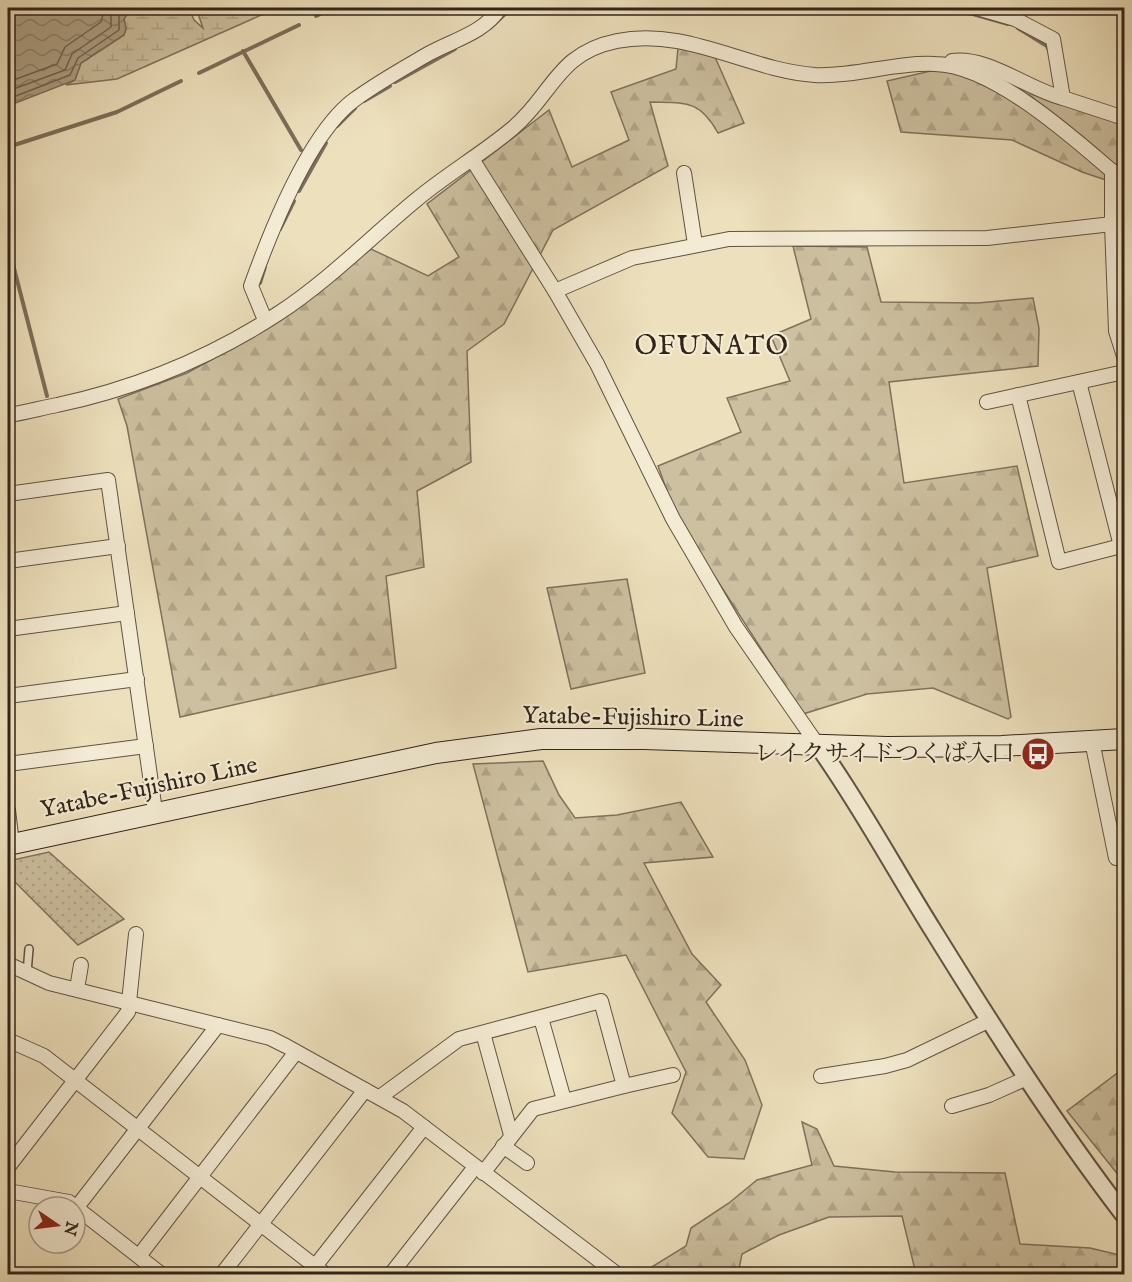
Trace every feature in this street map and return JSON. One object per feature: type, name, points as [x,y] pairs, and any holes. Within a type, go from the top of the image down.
[{"type":"main road","name":"Yatabe-Fujishiro Line","points":[[10,845],[436,753],[541,739],[623,739],[819,747],[952,747],[1125,739]]},
{"type":"street","points":[[265,320],[251,286],[280,211],[328,126],[353,101],[430,53],[481,27],[494,17],[500,8]]},
{"type":"street","points":[[977,8],[1015,19],[1053,39],[1063,98]]},
{"type":"street","points":[[8,415],[105,395],[174,371],[265,320],[331,272],[419,197],[514,127],[569,62],[612,42],[638,38],[683,41],[778,68],[814,75],[967,62],[999,72],[1063,98],[1125,118]]},
{"type":"street","points":[[938,63],[956,67],[1023,101],[1118,173],[1112,224],[1120,331],[1125,356]]},
{"type":"street","points":[[472,159],[555,291],[597,364],[673,519],[736,627],[856,801],[1027,1078],[1074,1149],[1125,1215]]},
{"type":"street","points":[[684,173],[696,244]]},
{"type":"street","points":[[555,291],[632,258],[729,239],[987,238],[1112,224]]},
{"type":"street","points":[[987,402],[1125,372]]},
{"type":"street","points":[[1018,395],[1059,562],[1121,546],[1079,382]]},
{"type":"street","points":[[8,494],[108,480],[155,812]]},
{"type":"street","points":[[8,561],[118,546]]},
{"type":"street","points":[[8,629],[127,612]]},
{"type":"street","points":[[8,696],[137,679]]},
{"type":"street","points":[[1092,741],[1116,858]]},
{"type":"street","points":[[8,765],[146,746]]},
{"type":"street","points":[[8,810],[10,845]]},
{"type":"street","points":[[8,1167],[128,1012],[136,934]]},
{"type":"street","points":[[8,964],[49,983],[270,1038],[380,1097],[424,1126],[617,1275]]},
{"type":"street","points":[[77,989],[81,965]]},
{"type":"street","points":[[380,1097],[459,1039],[601,1001],[624,1086]]},
{"type":"street","points":[[541,1018],[564,1100]]},
{"type":"street","points":[[821,1076],[885,1066],[907,1060],[990,1020]]},
{"type":"street","points":[[87,1195],[218,1025]]},
{"type":"street","points":[[483,1033],[507,1141],[527,1163]]},
{"type":"street","points":[[8,1040],[44,1056],[200,1177],[316,1272],[424,1126]]},
{"type":"street","points":[[139,1256],[296,1052]]},
{"type":"street","points":[[391,1275],[533,1109],[673,1075]]},
{"type":"street","points":[[952,1106],[989,1095],[1027,1078]]},
{"type":"street","points":[[222,1275],[365,1090]]},
{"type":"street","points":[[8,1191],[30,1195]]},
{"type":"street","points":[[87,1215],[161,1275]]},
{"type":"lane","points":[[27,973],[29,949]]},
{"type":"green space","points":[[131,8],[189,8],[194,20],[203,28],[196,8],[277,8],[117,79],[66,85],[75,80],[81,63],[124,35],[126,29],[124,19]]},
{"type":"green space","points":[[678,48],[700,49],[715,57],[744,123],[718,133],[704,114],[690,105],[650,102],[668,166],[553,230],[504,324],[467,351],[471,462],[417,491],[424,567],[386,576],[396,668],[180,717],[127,426],[118,399],[187,373],[249,339],[371,249],[428,276],[459,257],[427,204],[549,110],[572,167],[629,140],[611,92],[676,69]]},
{"type":"green space","points":[[961,64],[987,71],[1124,123],[1124,186],[1082,172],[1012,140],[901,132],[887,81]]},
{"type":"green space","points":[[793,246],[867,247],[881,302],[978,303],[1033,298],[1039,328],[1038,366],[889,382],[904,483],[1017,466],[1038,556],[987,568],[1011,717],[1008,719],[933,688],[867,694],[803,714],[676,516],[658,466],[741,432],[727,398],[790,381],[771,336],[811,319]]},
{"type":"green space","points":[[627,579],[645,673],[571,689],[547,588]]},
{"type":"green space","points":[[543,761],[559,795],[575,818],[617,815],[681,802],[713,857],[644,863],[692,954],[721,985],[706,1002],[745,1060],[762,1105],[744,1159],[708,1157],[672,1113],[686,1072],[626,955],[528,972],[473,764]]},
{"type":"green space","points":[[49,852],[124,919],[78,945],[8,875],[8,861]]},
{"type":"green space","points":[[1124,1068],[1124,1182],[1067,1111]]},
{"type":"green space","points":[[802,1122],[817,1129],[834,1166],[895,1172],[1005,1173],[1020,1244],[1090,1248],[1124,1256],[1124,1274],[1082,1274],[1081,1269],[1059,1274],[916,1274],[902,1216],[829,1217],[779,1235],[742,1254],[738,1274],[642,1273],[686,1246],[691,1228],[729,1203],[757,1180],[812,1165]]},
{"type":"water","points":[[8,8],[131,8],[124,19],[126,29],[124,35],[81,63],[75,80],[8,106]]},
{"type":"waterway","points":[[316,16],[333,8]]},
{"type":"waterway","points":[[952,8],[1008,24]]},
{"type":"waterway","points":[[490,28],[505,14]]},
{"type":"waterway","points":[[199,73],[299,25]]},
{"type":"waterway","points":[[1018,28],[1047,46],[1049,50]]},
{"type":"waterway","points":[[395,82],[455,49]]},
{"type":"waterway","points":[[243,51],[301,150]]},
{"type":"waterway","points":[[8,147],[117,112],[181,81]]},
{"type":"waterway","points":[[364,101],[390,86]]},
{"type":"waterway","points":[[337,126],[355,108]]},
{"type":"waterway","points":[[299,191],[326,143]]},
{"type":"waterway","points":[[280,229],[294,201]]},
{"type":"waterway","points":[[8,245],[47,396]]},
{"type":"waterway","points":[[260,283],[265,267]]},
{"type":"place","name":"レイクサイドつくば入口","points":[[1038,754]]},
{"type":"district","name":"OFUNATO","points":[[712,347]]}]
